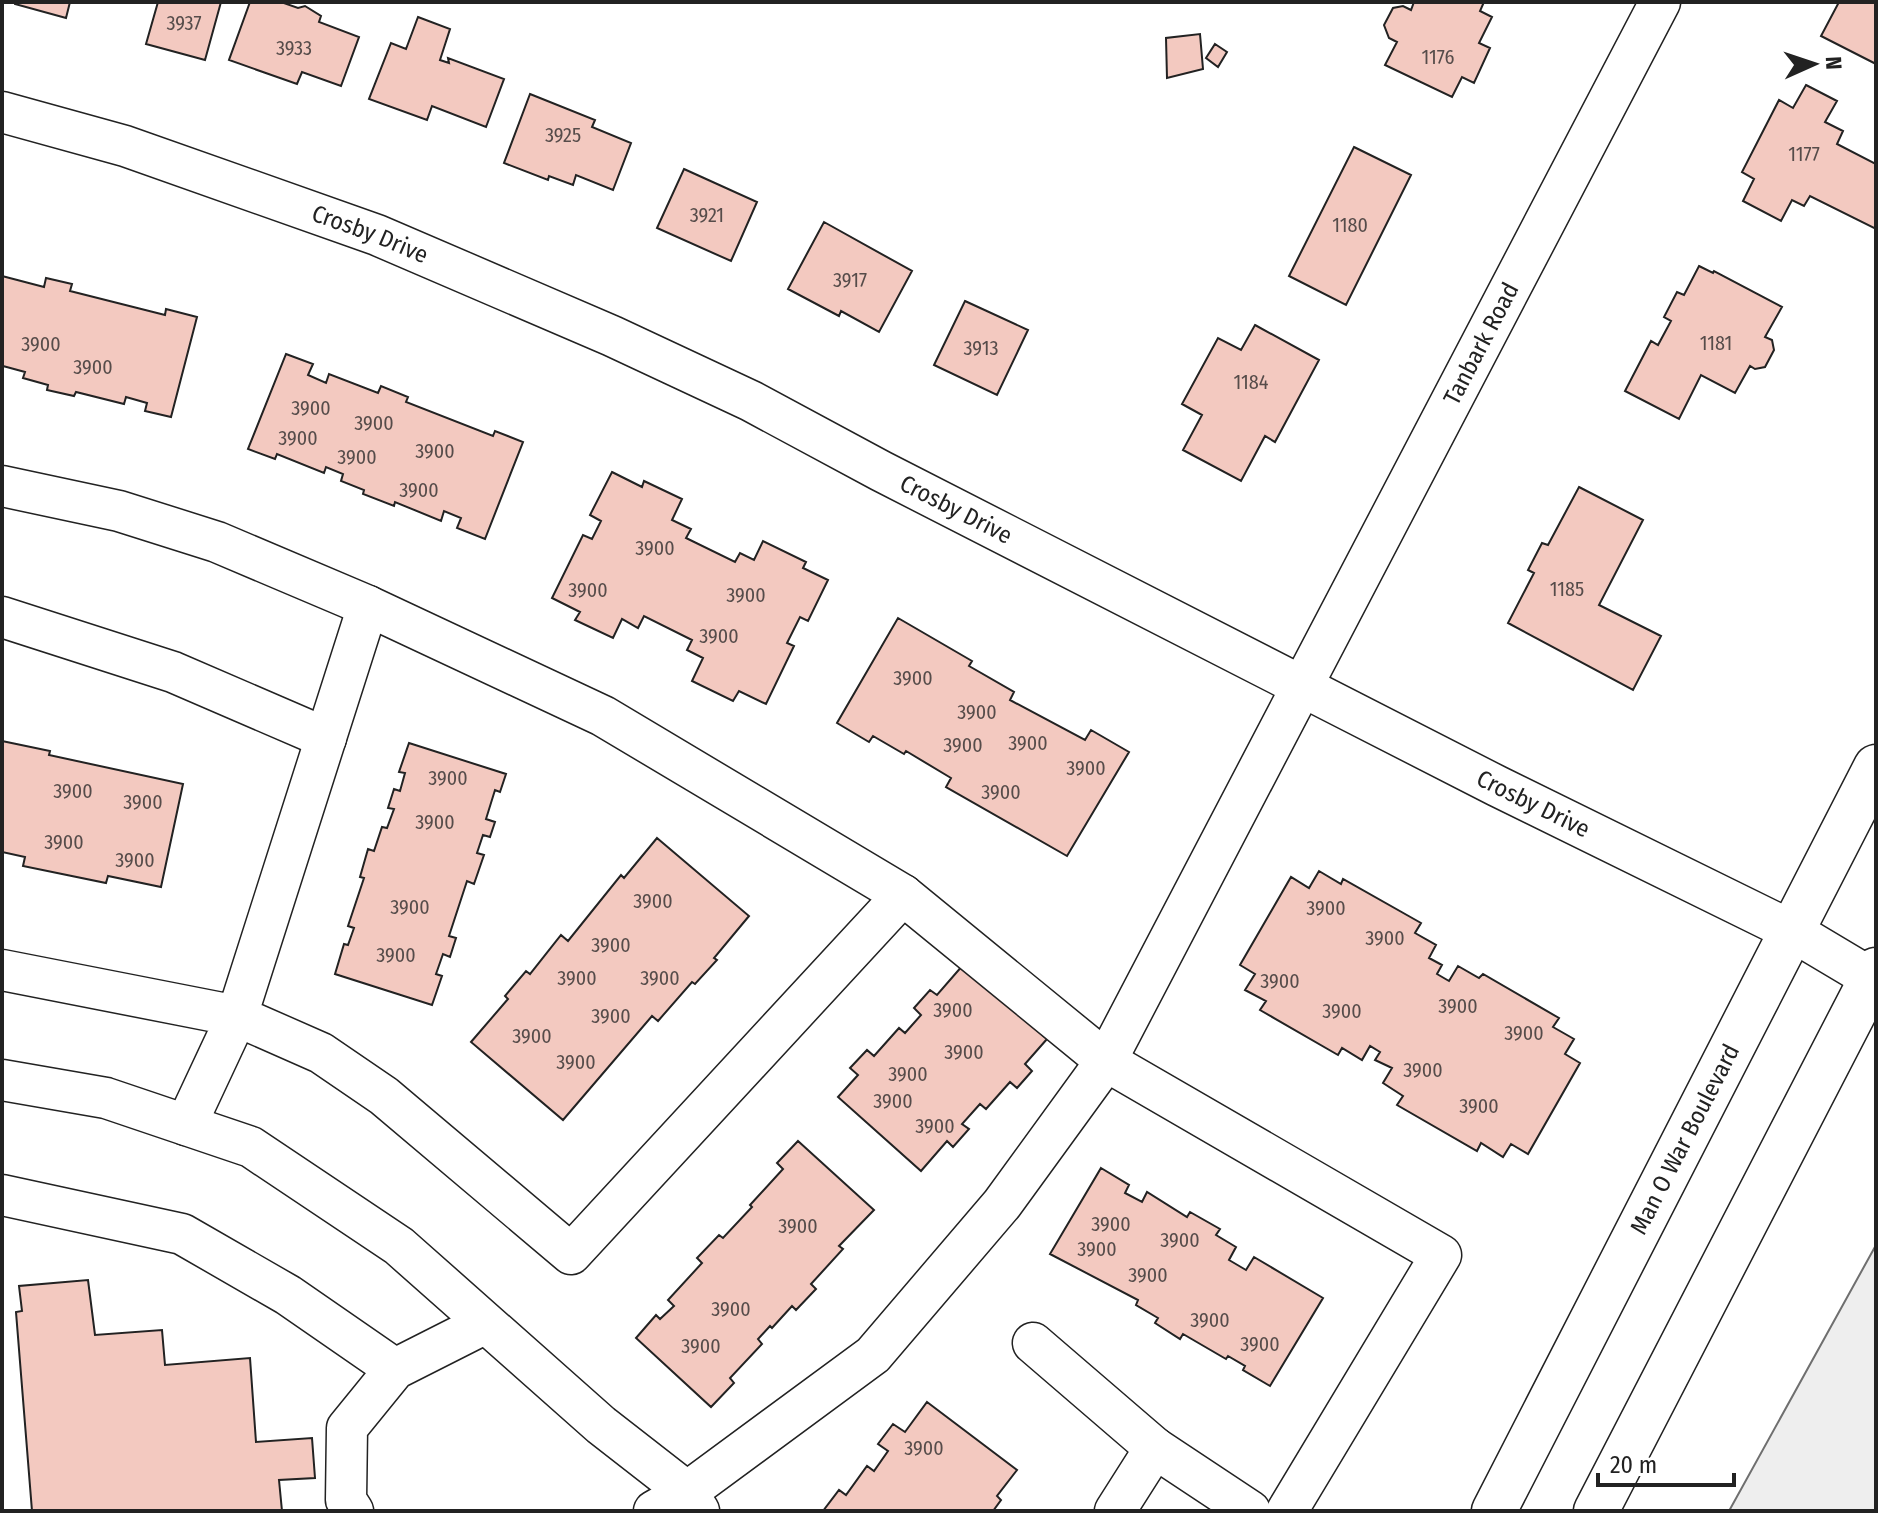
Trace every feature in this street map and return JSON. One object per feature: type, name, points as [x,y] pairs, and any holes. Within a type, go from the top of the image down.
[{"type":"main road","name":"Man O War Boulevard","points":[[1494,1511],[1876,767]]},
{"type":"main road","points":[[1596,1511],[1874,977]]},
{"type":"street","name":"Tanbark Road","points":[[680,1505],[873,1355],[1002,1204],[1106,1061],[1660,2]]},
{"type":"street","name":"Crosby Drive","points":[[2,112],[125,146],[377,235],[612,336],[751,401],[881,471],[1497,786],[1792,931],[1874,977]]},
{"type":"street","points":[[2,486],[119,511],[217,542],[368,606],[603,716],[903,895],[1106,1061],[1441,1255],[1287,1511]]},
{"type":"street","points":[[186,1125],[237,1016],[368,606]]},
{"type":"street","points":[[2,617],[173,672],[326,738]]},
{"type":"street","points":[[2,970],[237,1016],[321,1053],[384,1096],[571,1254],[903,895]]},
{"type":"street","points":[[2,1080],[106,1098],[251,1147],[399,1246],[601,1425],[680,1505]]},
{"type":"street","points":[[2,1195],[182,1234],[288,1295],[395,1369]]},
{"type":"street","points":[[353,1511],[346,1500],[347,1428],[395,1369],[484,1324]]},
{"type":"street","points":[[1033,1343],[1155,1448],[1250,1511]]},
{"type":"street","points":[[1115,1511],[1155,1448]]},
{"type":"shaded area","points":[[1876,1245],[1876,1511],[1729,1511]]},
{"type":"building","points":[[15,2],[70,2],[66,18]]},
{"type":"building","points":[[158,2],[221,2],[205,60],[146,44]]},
{"type":"building","points":[[250,2],[281,2],[298,8],[305,6],[321,16],[319,22],[359,37],[341,86],[302,72],[297,84],[229,60]]},
{"type":"building","points":[[1414,2],[1484,2],[1480,11],[1492,17],[1479,43],[1490,48],[1474,83],[1462,77],[1452,97],[1385,65],[1397,42],[1389,38],[1384,25],[1393,8],[1403,6],[1411,10]]},
{"type":"building","points":[[1839,2],[1876,2],[1876,64],[1821,36]]},
{"type":"building","points":[[418,17],[450,29],[440,60],[449,63],[448,58],[504,79],[486,127],[432,106],[427,120],[369,99],[391,43],[406,49]]},
{"type":"building","points":[[1200,34],[1203,69],[1167,78],[1166,38]]},
{"type":"building","points":[[1215,44],[1227,52],[1218,67],[1206,58]]},
{"type":"building","points":[[1806,85],[1837,101],[1825,122],[1843,131],[1837,144],[1876,164],[1876,229],[1810,196],[1804,206],[1792,200],[1781,221],[1743,201],[1754,179],[1742,172],[1779,100],[1793,108]]},
{"type":"building","points":[[530,94],[595,120],[592,127],[631,143],[613,190],[576,175],[573,185],[549,176],[548,180],[504,163]]},
{"type":"building","points":[[1354,147],[1411,175],[1346,305],[1289,276]]},
{"type":"building","points":[[684,169],[757,202],[731,261],[657,228]]},
{"type":"building","points":[[824,222],[912,271],[879,332],[841,311],[839,316],[788,289]]},
{"type":"building","points":[[1699,266],[1782,307],[1765,337],[1772,340],[1774,350],[1765,367],[1755,369],[1750,366],[1735,393],[1701,375],[1679,419],[1625,391],[1651,341],[1658,345],[1671,321],[1664,317],[1677,292],[1684,295]]},
{"type":"building","points":[[2,276],[44,287],[46,278],[72,284],[70,291],[165,315],[166,309],[197,317],[171,417],[145,411],[147,403],[126,397],[124,404],[76,392],[74,396],[47,390],[48,385],[23,378],[25,372],[3,366],[2,370]]},
{"type":"building","points":[[965,301],[1028,330],[997,395],[934,365]]},
{"type":"building","points":[[1255,325],[1319,360],[1275,442],[1265,436],[1241,481],[1183,450],[1202,415],[1182,404],[1218,338],[1241,350]]},
{"type":"building","points":[[286,354],[313,364],[308,375],[326,383],[329,374],[378,393],[381,386],[408,397],[406,402],[493,436],[495,431],[523,442],[485,539],[457,528],[461,518],[444,511],[441,521],[395,502],[394,506],[363,494],[364,490],[341,481],[343,474],[326,467],[324,473],[277,454],[275,459],[248,449]]},
{"type":"building","points":[[612,472],[642,487],[644,481],[682,499],[672,520],[691,529],[686,538],[735,562],[740,553],[754,560],[763,541],[806,562],[803,568],[828,580],[808,621],[800,617],[787,643],[794,646],[766,704],[739,691],[733,701],[692,681],[703,658],[687,650],[692,640],[644,616],[638,628],[622,619],[613,638],[575,620],[580,612],[552,598],[583,535],[592,539],[601,521],[590,515]]},
{"type":"building","points":[[1579,487],[1643,520],[1599,605],[1661,636],[1633,690],[1508,623],[1534,573],[1528,570],[1542,543],[1548,545]]},
{"type":"building","points":[[898,618],[972,661],[969,666],[1014,692],[1010,700],[1085,740],[1091,730],[1129,752],[1067,856],[946,787],[951,778],[906,751],[904,754],[873,736],[869,742],[837,723]]},
{"type":"building","points":[[2,741],[50,751],[49,755],[183,784],[161,887],[108,876],[106,883],[23,866],[25,857],[2,852]]},
{"type":"building","points":[[409,743],[506,774],[500,792],[495,790],[486,819],[495,822],[490,837],[483,835],[477,853],[484,855],[474,884],[467,881],[449,936],[456,938],[450,957],[443,954],[436,974],[442,976],[432,1005],[335,974],[344,944],[348,945],[354,928],[348,926],[364,878],[360,877],[368,849],[374,851],[382,827],[387,828],[394,809],[388,808],[394,789],[400,791],[405,773],[399,772]]},
{"type":"building","points":[[657,838],[749,916],[714,958],[717,960],[695,984],[692,982],[658,1021],[652,1016],[563,1120],[471,1042],[508,999],[505,996],[526,971],[530,974],[561,935],[568,941],[621,875],[624,878]]},
{"type":"building","points":[[1319,871],[1341,884],[1343,879],[1421,923],[1415,933],[1436,945],[1429,958],[1442,965],[1437,974],[1449,981],[1458,966],[1479,978],[1483,974],[1559,1018],[1553,1027],[1574,1039],[1565,1054],[1580,1063],[1528,1154],[1511,1144],[1503,1157],[1481,1143],[1477,1151],[1397,1105],[1403,1096],[1383,1083],[1392,1068],[1375,1060],[1380,1052],[1370,1046],[1362,1060],[1342,1048],[1338,1055],[1260,1010],[1266,1001],[1245,990],[1255,974],[1240,965],[1291,877],[1309,888]]},
{"type":"building","points":[[963,965],[1047,1039],[1025,1064],[1032,1071],[1017,1088],[1010,1082],[986,1109],[980,1104],[962,1124],[969,1129],[953,1147],[947,1141],[921,1171],[838,1097],[858,1075],[850,1068],[867,1050],[874,1056],[899,1028],[905,1033],[921,1015],[914,1008],[930,990],[937,995]]},
{"type":"building","points":[[798,1141],[874,1210],[839,1246],[843,1249],[811,1284],[816,1289],[796,1310],[792,1306],[758,1339],[762,1344],[730,1378],[734,1383],[711,1407],[636,1338],[656,1315],[660,1319],[674,1306],[668,1300],[702,1263],[697,1258],[719,1235],[723,1238],[752,1207],[750,1205],[783,1169],[777,1163]]},
{"type":"building","points":[[1101,1168],[1129,1185],[1125,1193],[1142,1202],[1147,1192],[1187,1217],[1190,1212],[1220,1229],[1216,1235],[1236,1247],[1229,1260],[1246,1270],[1254,1257],[1323,1298],[1270,1386],[1243,1370],[1245,1366],[1228,1356],[1226,1359],[1183,1334],[1180,1339],[1155,1323],[1158,1318],[1136,1305],[1138,1300],[1050,1254]]},
{"type":"building","points":[[88,1280],[95,1335],[162,1330],[165,1365],[250,1358],[256,1442],[312,1438],[315,1478],[279,1480],[282,1511],[32,1511],[16,1312],[22,1311],[19,1286]]},
{"type":"building","points":[[927,1402],[1017,1470],[997,1496],[1001,1500],[993,1511],[823,1511],[839,1490],[846,1495],[867,1466],[874,1471],[888,1451],[878,1444],[893,1424],[905,1432]]}]
